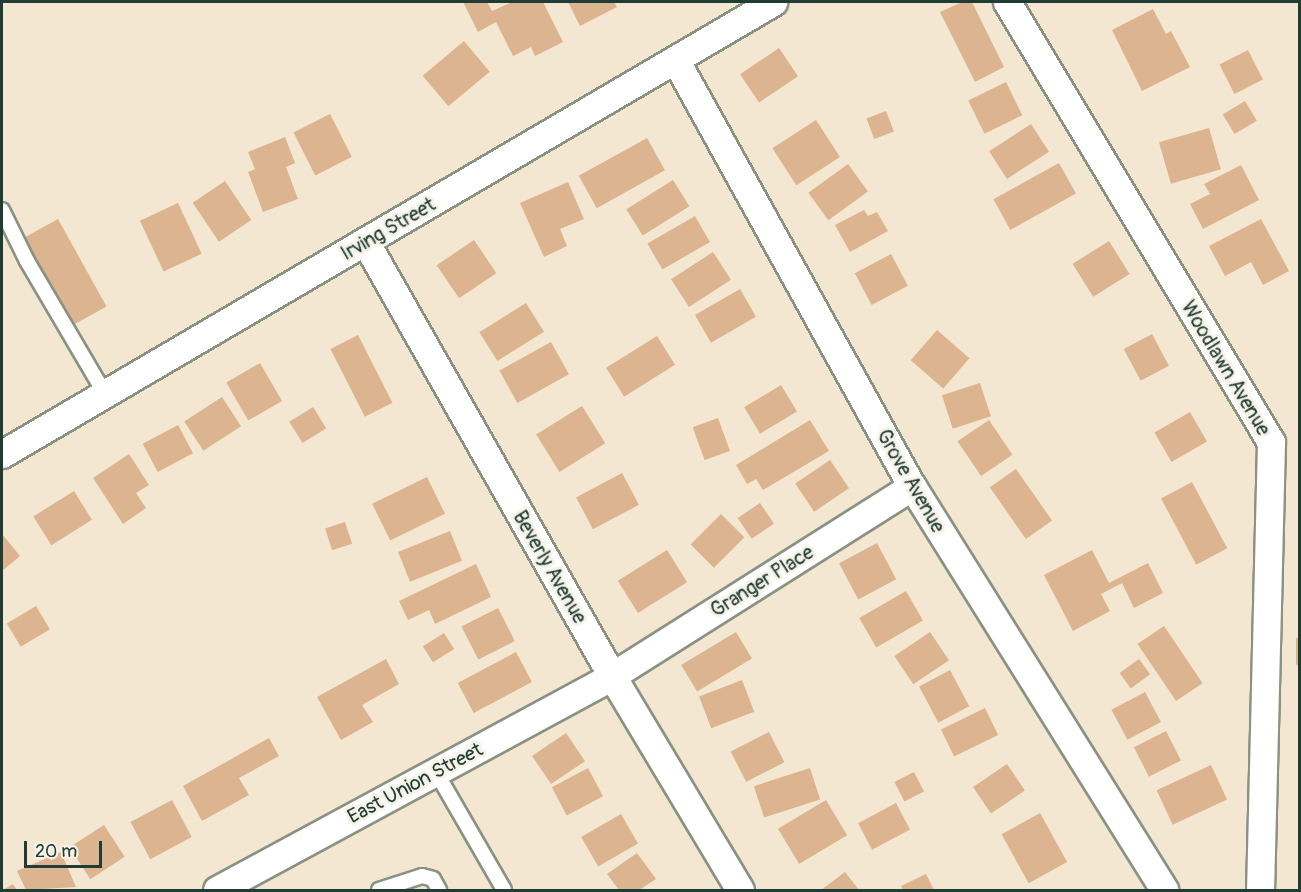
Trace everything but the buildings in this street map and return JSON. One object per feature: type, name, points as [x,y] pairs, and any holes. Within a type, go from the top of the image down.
[{"type":"street","name":"Irving Street","points":[[2,454],[676,61],[773,2]]},
{"type":"street","name":"Woodlawn Avenue","points":[[1007,2],[1271,442],[1260,891]]},
{"type":"street","name":"Grove Avenue","points":[[676,61],[912,486],[1164,891]]},
{"type":"street","name":"Beverly Avenue","points":[[365,242],[612,676],[740,891]]},
{"type":"street","name":"Granger Place","points":[[612,676],[912,486]]},
{"type":"street","name":"East Union Street","points":[[217,891],[612,676]]},
{"type":"lane","points":[[2,210],[27,261],[105,393]]},
{"type":"lane","points":[[436,771],[504,891]]},
{"type":"lane","points":[[379,891],[422,876],[433,879],[439,891]]}]
